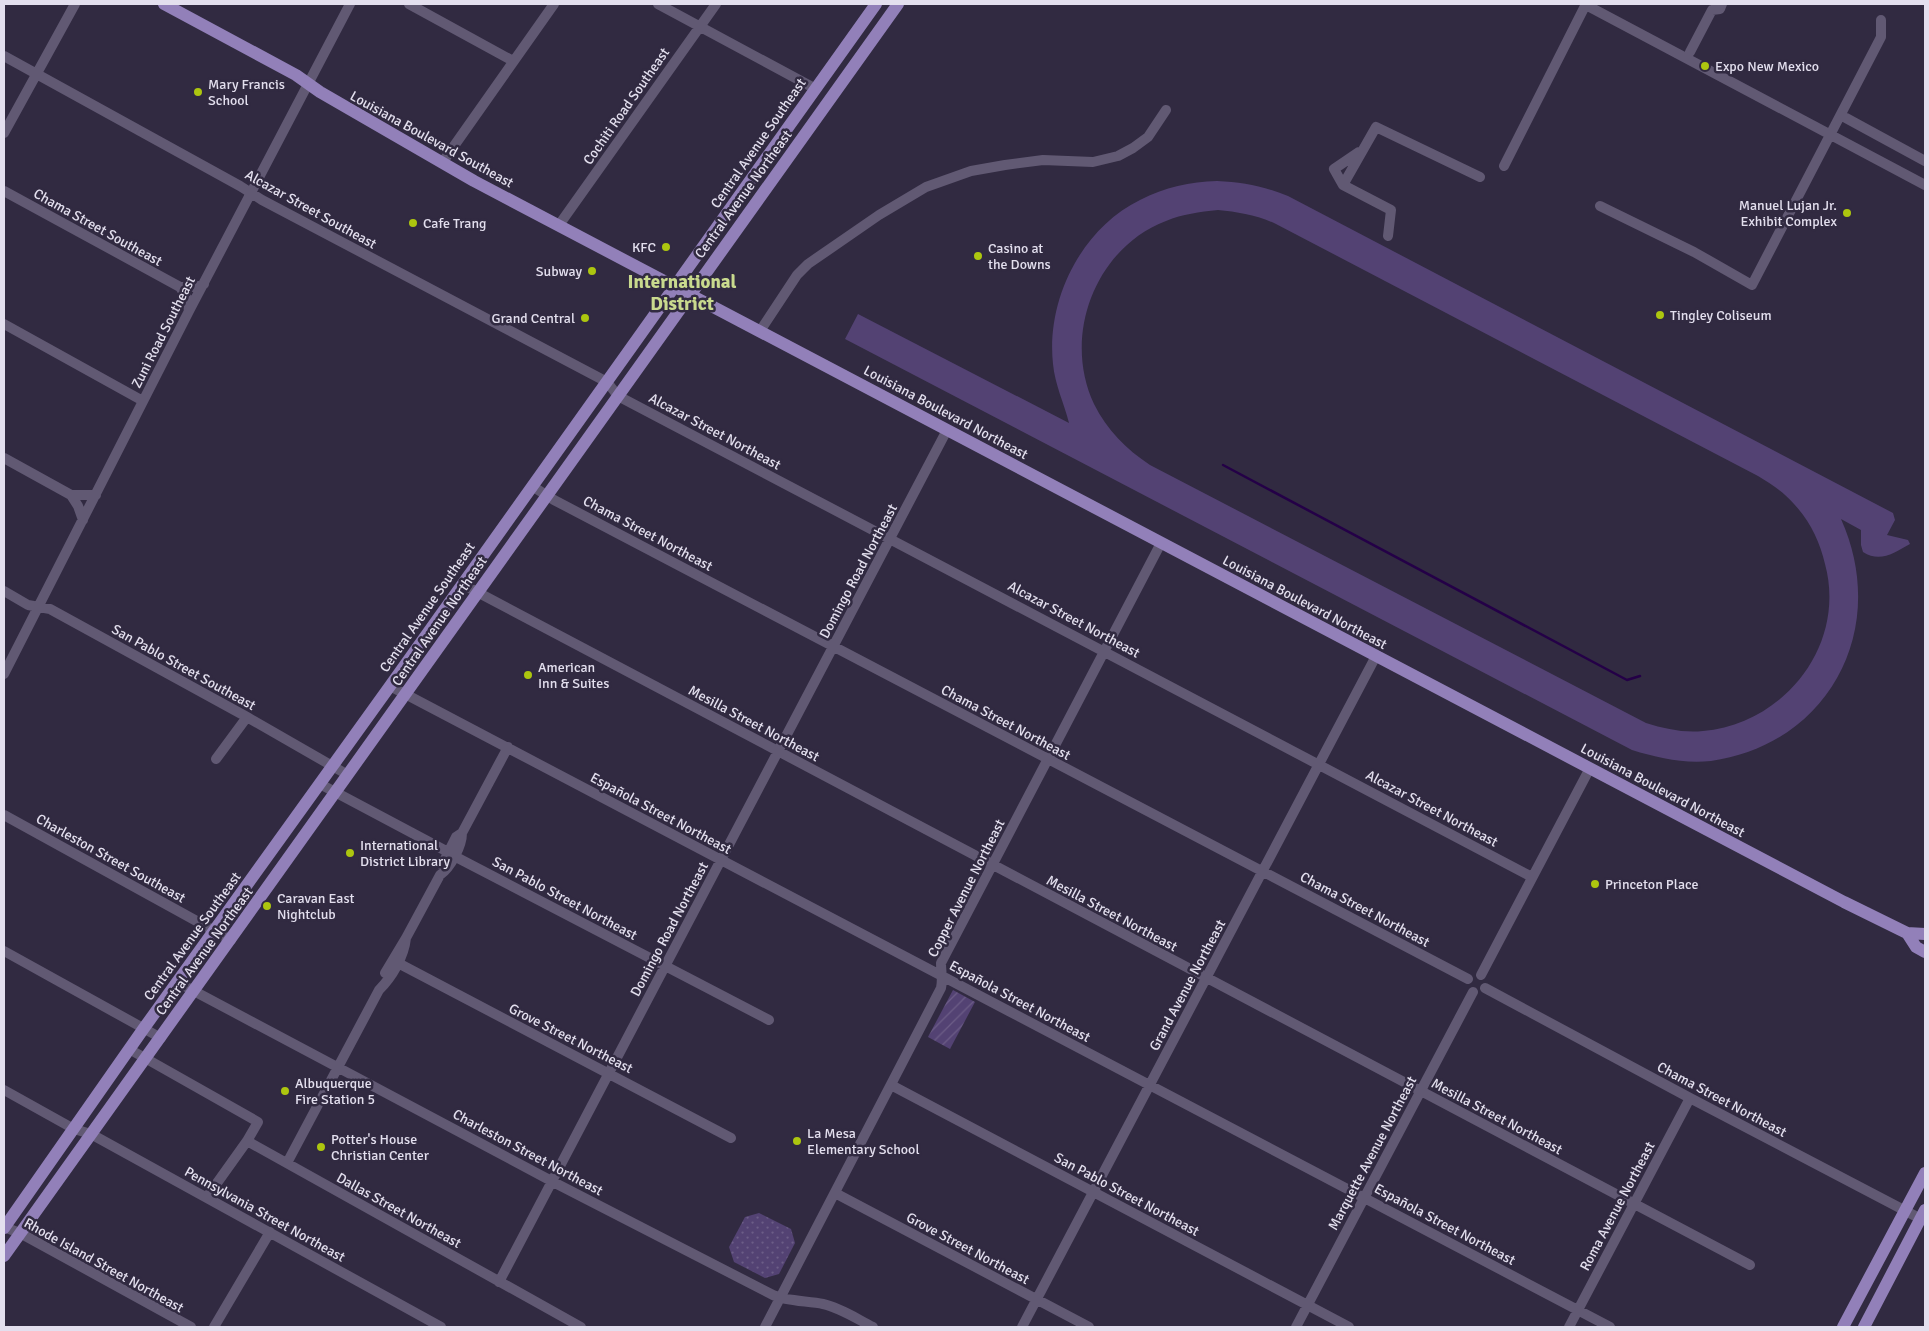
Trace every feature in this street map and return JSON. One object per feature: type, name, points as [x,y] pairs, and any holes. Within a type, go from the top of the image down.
[{"type":"main road","name":"Louisiana Boulevard Southeast","points":[[164,4],[296,75],[308,85],[442,162],[689,294]]},
{"type":"main road","name":"Central Avenue Southeast","points":[[4,1227],[144,1028],[607,382],[814,88],[876,4]]},
{"type":"main road","name":"Central Avenue Northeast","points":[[4,1256],[231,940],[689,294],[898,4]]},
{"type":"main road","name":"Louisiana Boulevard Northeast","points":[[689,294],[1907,933],[1925,934]]},
{"type":"main road","name":"Louisiana Boulevard Northeast","points":[[1907,933],[1916,947],[1925,952]]},
{"type":"main road","points":[[1844,1327],[1925,1173]]},
{"type":"main road","points":[[1864,1327],[1923,1214]]},
{"type":"street","points":[[4,133],[75,4]]},
{"type":"street","name":"Zuni Road Southeast","points":[[4,674],[143,401],[350,4]]},
{"type":"street","points":[[409,4],[513,61]]},
{"type":"street","points":[[442,162],[554,4]]},
{"type":"street","points":[[658,4],[814,88]]},
{"type":"street","name":"Cochiti Road Southeast","points":[[559,225],[716,4]]},
{"type":"street","points":[[1504,166],[1586,4],[1925,185]]},
{"type":"street","points":[[1690,52],[1710,7],[1720,10],[1722,4]]},
{"type":"street","points":[[1600,206],[1694,252],[1752,285],[1881,37],[1881,20]]},
{"type":"street","name":"Alcazar Street Southeast","points":[[4,56],[251,193],[607,382]]},
{"type":"street","points":[[760,331],[797,275],[808,264],[915,193],[955,176],[988,168],[1042,160],[1093,162],[1118,156],[1134,148],[1148,137],[1166,110]]},
{"type":"street","points":[[1846,118],[1925,161]]},
{"type":"street","points":[[1343,185],[1376,127],[1480,177]]},
{"type":"street","points":[[1364,148],[1334,169],[1343,185],[1391,210],[1388,236]]},
{"type":"street","name":"Chama Street Southeast","points":[[4,191],[180,287]]},
{"type":"street","points":[[180,287],[193,287],[204,284]]},
{"type":"street","points":[[180,287],[187,298],[190,311]]},
{"type":"street","points":[[4,324],[143,401]]},
{"type":"street","name":"Alcazar Street Northeast","points":[[607,382],[618,396],[1532,877]]},
{"type":"street","name":"Domingo Road Northeast","points":[[499,1282],[947,430]]},
{"type":"street","points":[[4,458],[71,495],[78,506],[83,520]]},
{"type":"street","name":"Chama Street Northeast","points":[[532,486],[547,496],[1048,760],[1263,870],[1468,980]]},
{"type":"street","points":[[71,495],[96,495]]},
{"type":"street","name":"Copper Avenue Northeast","points":[[766,1327],[941,988],[943,976],[941,963],[1161,543]]},
{"type":"street","name":"Mesilla Street Northeast","points":[[462,584],[1750,1265]]},
{"type":"street","name":"San Pablo Street Southeast","points":[[4,591],[28,605],[50,609],[247,717],[348,775]]},
{"type":"street","name":"Grand Avenue Northeast","points":[[1022,1327],[1376,656]]},
{"type":"street","name":"Española Street Northeast","points":[[390,686],[1610,1327]]},
{"type":"street","points":[[216,759],[247,717]]},
{"type":"street","points":[[380,990],[380,982],[440,875],[440,868],[451,854],[456,837],[462,833],[508,747]]},
{"type":"street","points":[[1481,975],[1590,768]]},
{"type":"street","name":"San Pablo Street Northeast","points":[[320,784],[769,1020]]},
{"type":"street","name":"Charleston Street Southeast","points":[[4,814],[231,940]]},
{"type":"street","points":[[287,1163],[380,990],[398,963],[405,947],[406,938]]},
{"type":"street","points":[[4,951],[161,1038]]},
{"type":"street","name":"Grove Street Northeast","points":[[398,963],[731,1138]]},
{"type":"street","points":[[1472,975],[1481,975],[1486,982],[1485,988],[1481,992],[1473,992],[1468,985],[1468,980],[1472,975]]},
{"type":"street","name":"Charleston Street Northeast","points":[[177,982],[553,1181],[780,1298],[826,1305],[845,1312],[873,1327]]},
{"type":"street","name":"Chama Street Northeast","points":[[1485,988],[1905,1210],[1923,1214]]},
{"type":"street","name":"Marquette Avenue Northeast","points":[[1296,1327],[1473,992]]},
{"type":"street","points":[[130,1049],[258,1122],[247,1142],[207,1197]]},
{"type":"street","name":"San Pablo Street Northeast","points":[[891,1085],[1350,1327]]},
{"type":"street","name":"Pennsylvania Street Northeast","points":[[4,1090],[74,1129],[91,1134],[441,1327]]},
{"type":"street","name":"Roma Avenue Northeast","points":[[1569,1327],[1690,1098]]},
{"type":"street","name":"Dallas Street Northeast","points":[[247,1142],[581,1327]]},
{"type":"street","name":"Grove Street Northeast","points":[[835,1193],[1089,1327]]},
{"type":"street","name":"Rhode Island Street Northeast","points":[[4,1227],[20,1233],[191,1327]]},
{"type":"street","points":[[214,1327],[227,1308],[270,1232]]},
{"type":"street","points":[[219,1327],[227,1308]]},
{"type":"shaded area","points":[[1217,181],[1244,184],[1261,187],[1288,196],[1893,513],[1895,520],[1887,535],[1908,540],[1910,544],[1881,557],[1875,557],[1863,552],[1861,530],[1841,519],[1854,560],[1858,600],[1853,639],[1839,674],[1817,706],[1788,731],[1753,750],[1711,761],[1671,760],[1632,750],[845,339],[858,314],[1069,423],[1054,372],[1052,340],[1055,315],[1072,269],[1085,248],[1101,229],[1119,213],[1140,200],[1159,192],[1187,184]],"holes":[[[1218,210],[1255,216],[1276,224],[1758,476],[1782,492],[1805,517],[1814,532],[1825,564],[1829,594],[1827,623],[1817,651],[1803,675],[1783,696],[1759,713],[1732,725],[1703,731],[1682,731],[1646,723],[1150,465],[1133,452],[1111,431],[1099,413],[1085,378],[1082,351],[1084,323],[1091,297],[1104,273],[1120,251],[1141,234],[1166,221],[1191,214]]]},
{"type":"shaded area","points":[[953,990],[975,1002],[950,1049],[928,1037]]},
{"type":"shaded area","points":[[759,1213],[791,1229],[795,1243],[779,1274],[765,1278],[734,1262],[729,1247],[745,1217]]},
{"type":"waterway","points":[[1223,465],[1627,680],[1640,676]]},
{"type":"place","name":"Expo New Mexico","points":[[1705,66]]},
{"type":"place","name":"Mary Francis School","points":[[198,92]]},
{"type":"place","name":"Manuel Lujan Jr. Exhibit Complex","points":[[1847,213]]},
{"type":"place","name":"Cafe Trang","points":[[413,223]]},
{"type":"place","name":"KFC","points":[[666,247]]},
{"type":"place","name":"Casino at the Downs","points":[[978,256]]},
{"type":"place","name":"Subway","points":[[592,271]]},
{"type":"place","name":"Tingley Coliseum","points":[[1660,315]]},
{"type":"place","name":"Grand Central","points":[[585,318]]},
{"type":"place","name":"American Inn & Suites","points":[[528,675]]},
{"type":"place","name":"International District Library","points":[[350,853]]},
{"type":"place","name":"Princeton Place","points":[[1595,884]]},
{"type":"place","name":"Caravan East Nightclub","points":[[267,906]]},
{"type":"place","name":"Albuquerque Fire Station 5","points":[[285,1091]]},
{"type":"place","name":"La Mesa Elementary School","points":[[797,1141]]},
{"type":"place","name":"Potter's House Christian Center","points":[[321,1147]]},
{"type":"district","name":"International District","points":[[682,292]]}]
